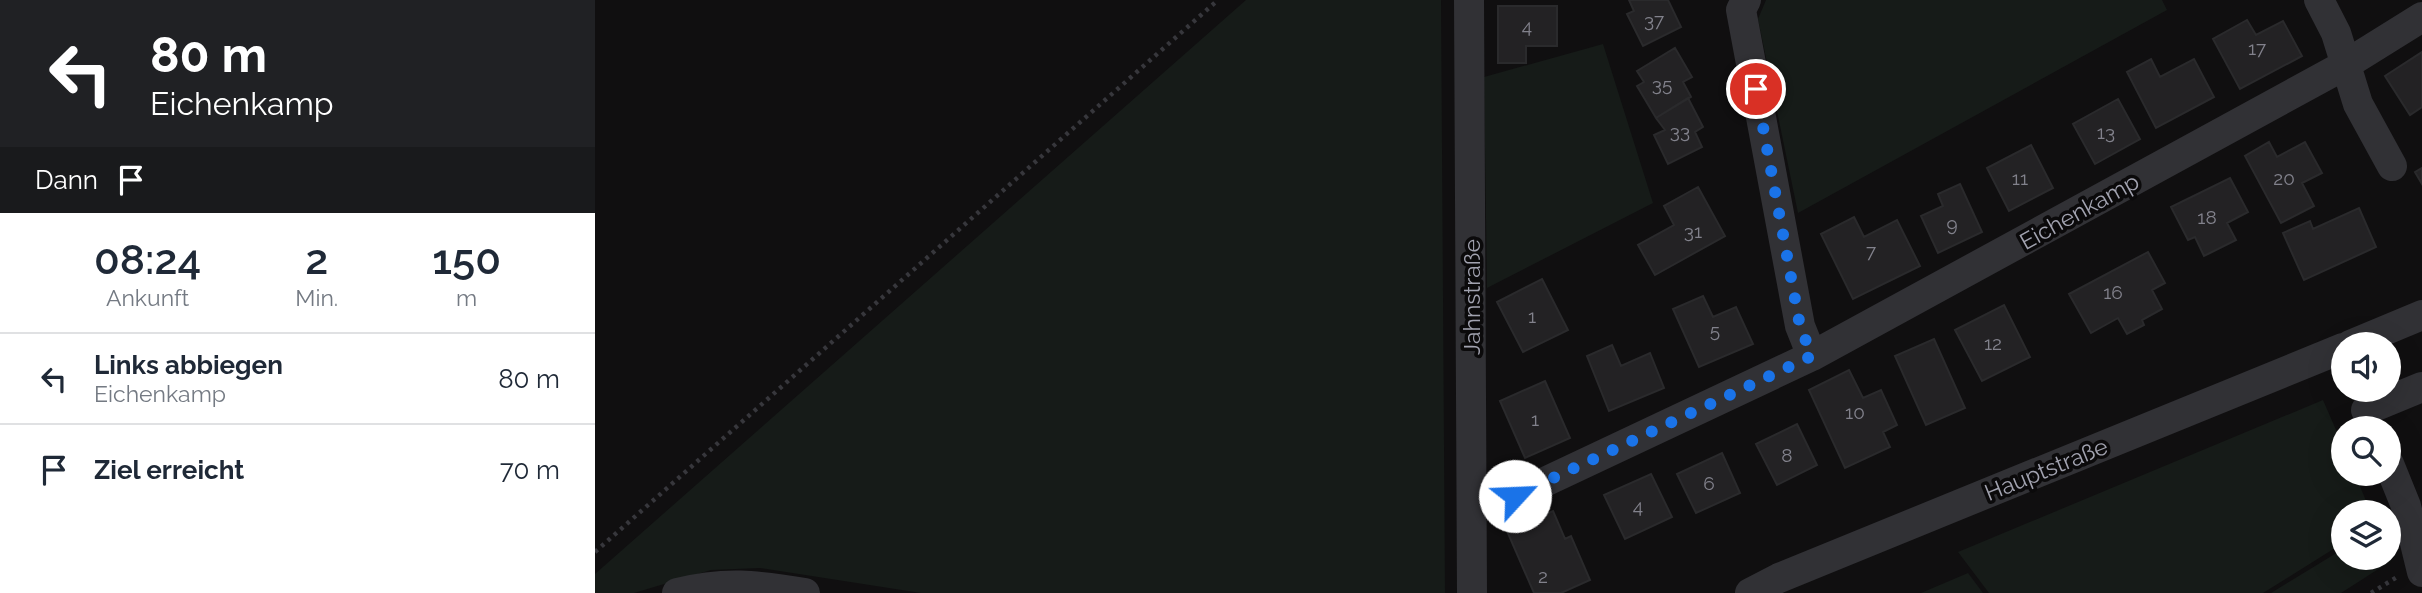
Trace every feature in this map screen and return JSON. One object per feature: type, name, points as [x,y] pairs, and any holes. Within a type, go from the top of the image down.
[{"type":"street","name":"Jahnstraße","points":[[1469,0],[1472,593]]},
{"type":"street","points":[[1746,0],[1741,10],[1743,24],[1800,326],[1812,356]]},
{"type":"street","points":[[2319,0],[2336,33],[2358,104],[2392,166]]},
{"type":"street","name":"Eichenkamp","points":[[1473,503],[1515,496],[1812,356],[2345,65],[2422,17]]},
{"type":"street","name":"Hauptstraße","points":[[2383,332],[2422,315]]},
{"type":"street","name":"Hauptstraße","points":[[1750,593],[1805,568],[2331,354]]},
{"type":"street","points":[[2366,410],[2422,387]]},
{"type":"street","points":[[2398,486],[2406,506],[2422,572]]},
{"type":"street","points":[[677,593],[713,584],[754,584],[805,593]]},
{"type":"path","points":[[595,552],[1218,0]]},
{"type":"shaded area","points":[[1246,0],[1441,0],[1445,593],[921,593],[760,568],[711,570],[634,593],[595,593],[595,574]]},
{"type":"shaded area","points":[[1766,0],[2162,0],[2167,10],[1798,213],[1758,19]]},
{"type":"shaded area","points":[[1603,44],[1653,203],[1487,288],[1484,77]]},
{"type":"shaded area","points":[[2323,400],[2331,418],[2331,486],[2360,486],[2366,500],[2331,500],[2331,550],[2263,593],[1989,593],[1958,552]]},
{"type":"shaded area","points":[[2331,556],[2331,570],[2377,570],[2341,593],[2271,593]]},
{"type":"shaded area","points":[[1968,573],[1983,593],[1921,593]]},
{"type":"building","points":[[1629,0],[1668,0],[1681,27],[1643,46],[1627,14],[1634,11]]},
{"type":"building","points":[[1498,6],[1557,6],[1557,46],[1526,46],[1526,63],[1498,63]]},
{"type":"building","points":[[2247,20],[2256,35],[2283,21],[2302,56],[2240,89],[2213,39]]},
{"type":"building","points":[[1675,48],[1692,77],[1683,82],[1691,97],[1656,118],[1637,86],[1644,82],[1637,71]]},
{"type":"building","points":[[2422,52],[2422,107],[2410,115],[2385,76]]},
{"type":"building","points":[[2151,59],[2160,77],[2194,59],[2214,97],[2156,128],[2127,72]]},
{"type":"building","points":[[1688,98],[1703,127],[1695,132],[1702,147],[1668,164],[1654,135],[1665,130],[1656,118]]},
{"type":"building","points":[[2118,99],[2140,139],[2095,164],[2073,124]]},
{"type":"building","points":[[2269,142],[2277,157],[2305,142],[2322,173],[2302,183],[2314,206],[2281,223],[2245,156]]},
{"type":"building","points":[[2031,145],[2053,188],[2009,211],[1987,168]]},
{"type":"building","points":[[2422,168],[2422,184],[2415,172]]},
{"type":"building","points":[[2230,178],[2248,212],[2227,223],[2236,240],[2204,256],[2195,237],[2188,240],[2171,207]]},
{"type":"building","points":[[1960,184],[1982,232],[1938,253],[1921,216],[1943,206],[1938,194]]},
{"type":"building","points":[[1698,187],[1725,236],[1655,275],[1638,245],[1674,225],[1664,206]]},
{"type":"building","points":[[2359,208],[2376,247],[2304,280],[2283,233],[2310,221],[2313,229]]},
{"type":"building","points":[[1854,217],[1864,237],[1897,220],[1920,266],[1853,299],[1821,234]]},
{"type":"building","points":[[2148,252],[2165,283],[2152,290],[2162,309],[2142,320],[2144,325],[2127,334],[2118,318],[2091,333],[2069,294]]},
{"type":"building","points":[[1542,279],[1568,330],[1523,352],[1497,302]]},
{"type":"building","points":[[1703,296],[1713,317],[1736,307],[1753,344],[1699,367],[1673,309]]},
{"type":"building","points":[[2004,305],[2030,357],[1982,381],[1955,330]]},
{"type":"building","points":[[1934,339],[1965,408],[1926,425],[1895,356]]},
{"type":"building","points":[[1612,345],[1621,366],[1650,353],[1664,388],[1609,411],[1587,356]]},
{"type":"building","points":[[1849,370],[1863,398],[1881,390],[1897,425],[1883,432],[1890,447],[1845,468],[1809,390]]},
{"type":"building","points":[[1545,381],[1570,438],[1525,458],[1500,401]]},
{"type":"building","points":[[1797,424],[1817,465],[1777,485],[1756,444]]},
{"type":"building","points":[[1722,453],[1740,493],[1696,513],[1677,474]]},
{"type":"building","points":[[1651,474],[1672,517],[1625,539],[1604,495]]},
{"type":"building","points":[[1553,511],[1565,539],[1571,536],[1590,580],[1561,593],[1534,593],[1507,531]]},
{"type":"route","points":[[1515,496],[1812,356],[1800,326],[1756,89]]}]
